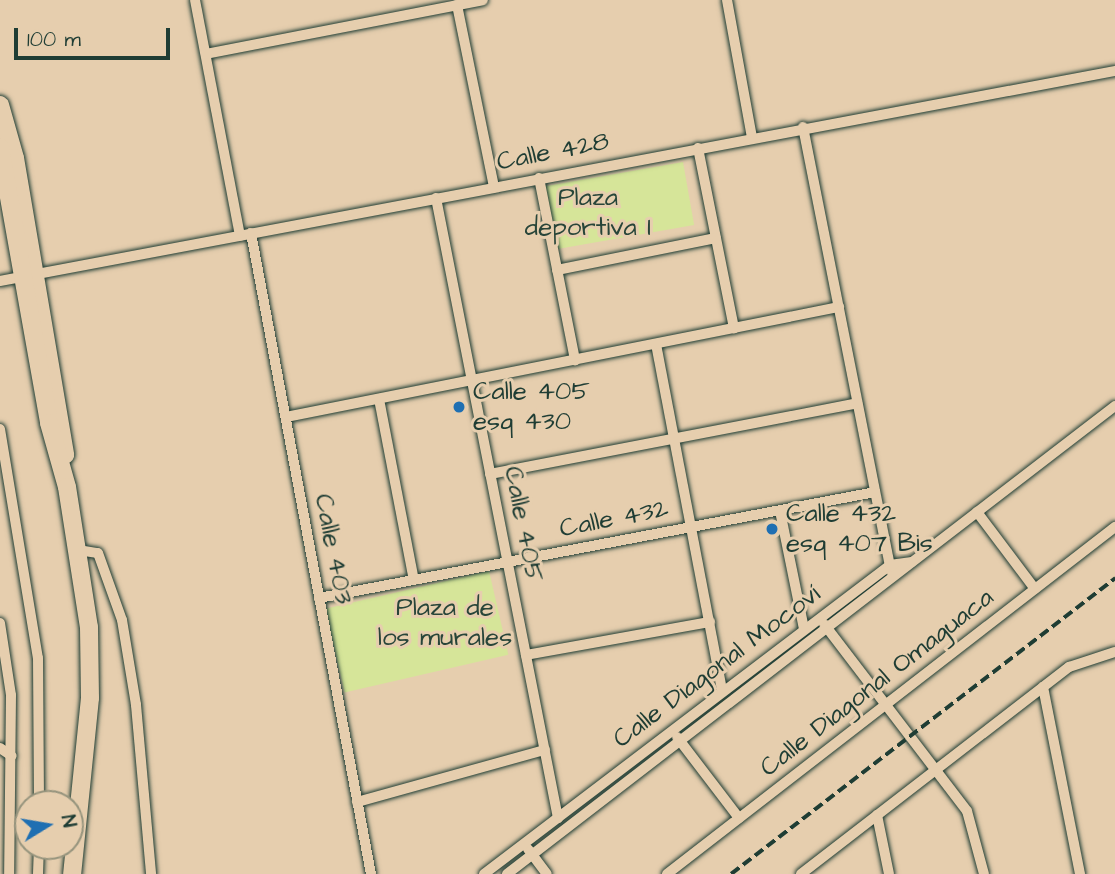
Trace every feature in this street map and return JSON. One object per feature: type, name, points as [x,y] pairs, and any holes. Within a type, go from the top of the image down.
[{"type":"main road","points":[[0,106],[15,158],[49,423],[67,487],[78,550],[91,674],[72,874]]},
{"type":"main road","points":[[0,147],[29,276]]},
{"type":"street","name":"Calle 403","points":[[195,0],[286,417],[371,874]]},
{"type":"street","points":[[206,54],[483,0]]},
{"type":"street","points":[[727,0],[752,137]]},
{"type":"street","points":[[457,5],[494,187]]},
{"type":"street","name":"Calle 428","points":[[0,281],[803,127],[1115,71]]},
{"type":"street","points":[[803,127],[892,578]]},
{"type":"street","points":[[698,148],[734,328]]},
{"type":"street","points":[[539,178],[575,360]]},
{"type":"street","name":"Calle 405","points":[[436,198],[558,818]]},
{"type":"street","points":[[557,270],[716,238]]},
{"type":"street","points":[[286,417],[839,307]]},
{"type":"street","points":[[656,344],[722,690]]},
{"type":"street","points":[[379,399],[414,580]]},
{"type":"street","points":[[490,474],[857,402]]},
{"type":"street","name":"Calle Diagonal Mocoví","points":[[506,874],[1115,406]]},
{"type":"street","points":[[0,429],[38,658],[39,790]]},
{"type":"street","name":"Calle 432","points":[[319,598],[875,492]]},
{"type":"street","points":[[780,510],[804,629]]},
{"type":"street","points":[[977,512],[1035,589]]},
{"type":"street","name":"Calle Diagonal Omaguaca","points":[[667,874],[1115,527]]},
{"type":"street","points":[[78,550],[98,553],[122,620],[136,705],[151,874]]},
{"type":"street","name":"Calle Diagonal Mocoví","points":[[484,874],[722,690],[890,565],[912,562]]},
{"type":"street","points":[[819,618],[937,769],[972,820],[984,874]]},
{"type":"street","points":[[526,655],[710,622]]},
{"type":"street","points":[[0,623],[11,695],[9,874]]},
{"type":"street","points":[[801,874],[1043,687],[1082,660],[1115,652]]},
{"type":"street","points":[[1043,687],[1080,874]]},
{"type":"street","points":[[671,730],[739,818]]},
{"type":"street","points":[[0,748],[12,756]]},
{"type":"street","points":[[357,802],[545,750]]},
{"type":"street","points":[[877,815],[889,874]]},
{"type":"street","points":[[524,844],[547,874]]},
{"type":"green space","name":"Plaza deportiva I","points":[[683,162],[694,225],[556,249],[545,186]]},
{"type":"green space","name":"Plaza de los murales","points":[[489,571],[508,655],[345,693],[325,609]]},
{"type":"railway","points":[[731,874],[1115,578]]},
{"type":"place","name":"Calle 405 esq 430","points":[[459,407]]},
{"type":"place","name":"Calle 432 esq 407 Bis","points":[[772,529]]}]
